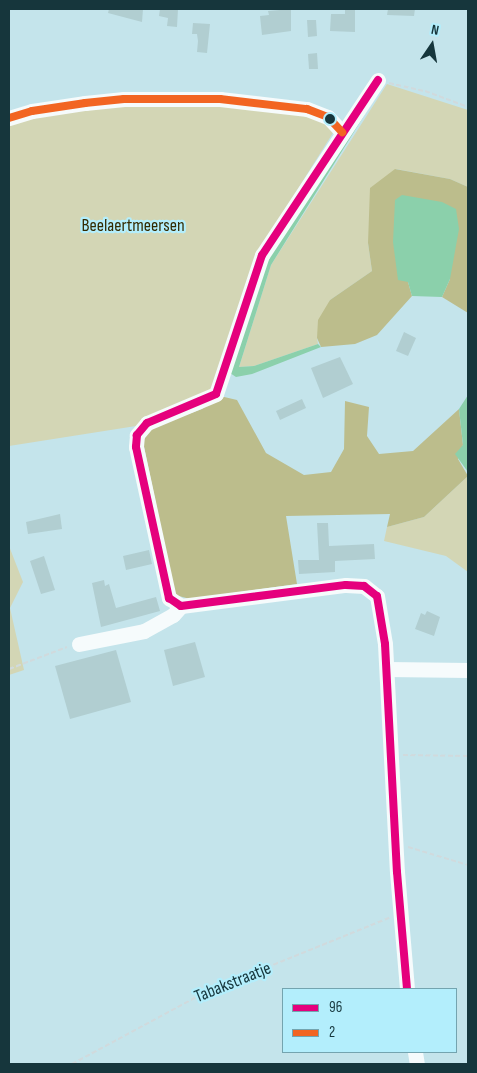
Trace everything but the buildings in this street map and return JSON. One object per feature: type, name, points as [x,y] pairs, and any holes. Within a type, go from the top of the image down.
[{"type":"street","points":[[181,606],[169,598],[136,447],[137,435],[147,423],[216,394],[262,255],[378,80]]},
{"type":"street","points":[[9,118],[32,111],[85,102],[124,99],[220,99],[307,109],[328,117],[342,132]]},
{"type":"street","points":[[79,644],[144,631],[173,615],[181,606],[346,584],[364,586],[372,590],[381,606],[387,669],[400,913],[407,988]]},
{"type":"street","points":[[387,669],[468,670]]},
{"type":"path","points":[[378,80],[425,91],[468,107]]},
{"type":"path","points":[[9,669],[79,644]]},
{"type":"path","points":[[393,755],[468,756]]},
{"type":"path","points":[[396,843],[468,865]]},
{"type":"path","name":"Tabakstraatje","points":[[72,1064],[204,993],[400,913]]},
{"type":"green space","points":[[387,84],[468,110],[468,187],[450,179],[396,169],[368,243],[372,271],[330,300],[317,338],[318,344],[254,366],[239,367],[271,265]]},
{"type":"green space","name":"Beelaertmeersen","points":[[171,100],[305,112],[336,128],[254,259],[211,390],[136,426],[9,446],[9,121],[52,111]]},
{"type":"green space","points":[[468,476],[468,572],[446,556],[384,541],[387,527],[424,517]]},
{"type":"green space","points":[[9,546],[23,582],[10,608],[24,670],[9,675]]},
{"type":"shaded area","points":[[382,87],[271,265],[239,367],[254,366],[318,344],[321,347],[252,374],[236,377],[230,373],[269,255]]},
{"type":"shaded area","points":[[395,169],[450,179],[468,187],[468,313],[442,297],[450,279],[408,282],[412,296],[377,335],[355,344],[321,347],[317,338],[318,320],[330,300],[372,271],[368,243],[370,188]]},
{"type":"shaded area","points":[[402,195],[442,202],[456,209],[459,229],[450,279],[442,297],[412,296],[408,282],[398,280],[393,242],[395,200]]},
{"type":"shaded area","points":[[468,395],[468,472],[455,454],[463,445],[459,409]]},
{"type":"shaded area","points":[[220,396],[237,400],[266,453],[304,475],[331,472],[344,449],[345,401],[369,407],[367,436],[379,454],[413,451],[459,409],[463,445],[458,459],[468,476],[424,517],[387,527],[390,514],[286,516],[297,584],[190,599],[175,595],[142,437],[148,429],[202,409]]},
{"type":"transit line","name":"96","points":[[378,80],[262,255],[216,394],[147,423],[137,435],[136,447],[169,598],[181,606],[346,585],[364,586],[377,596],[385,644],[397,872],[407,988]]},
{"type":"transit line","name":"2","points":[[9,118],[32,111],[124,99],[220,99],[307,109],[328,117],[342,132]]}]
